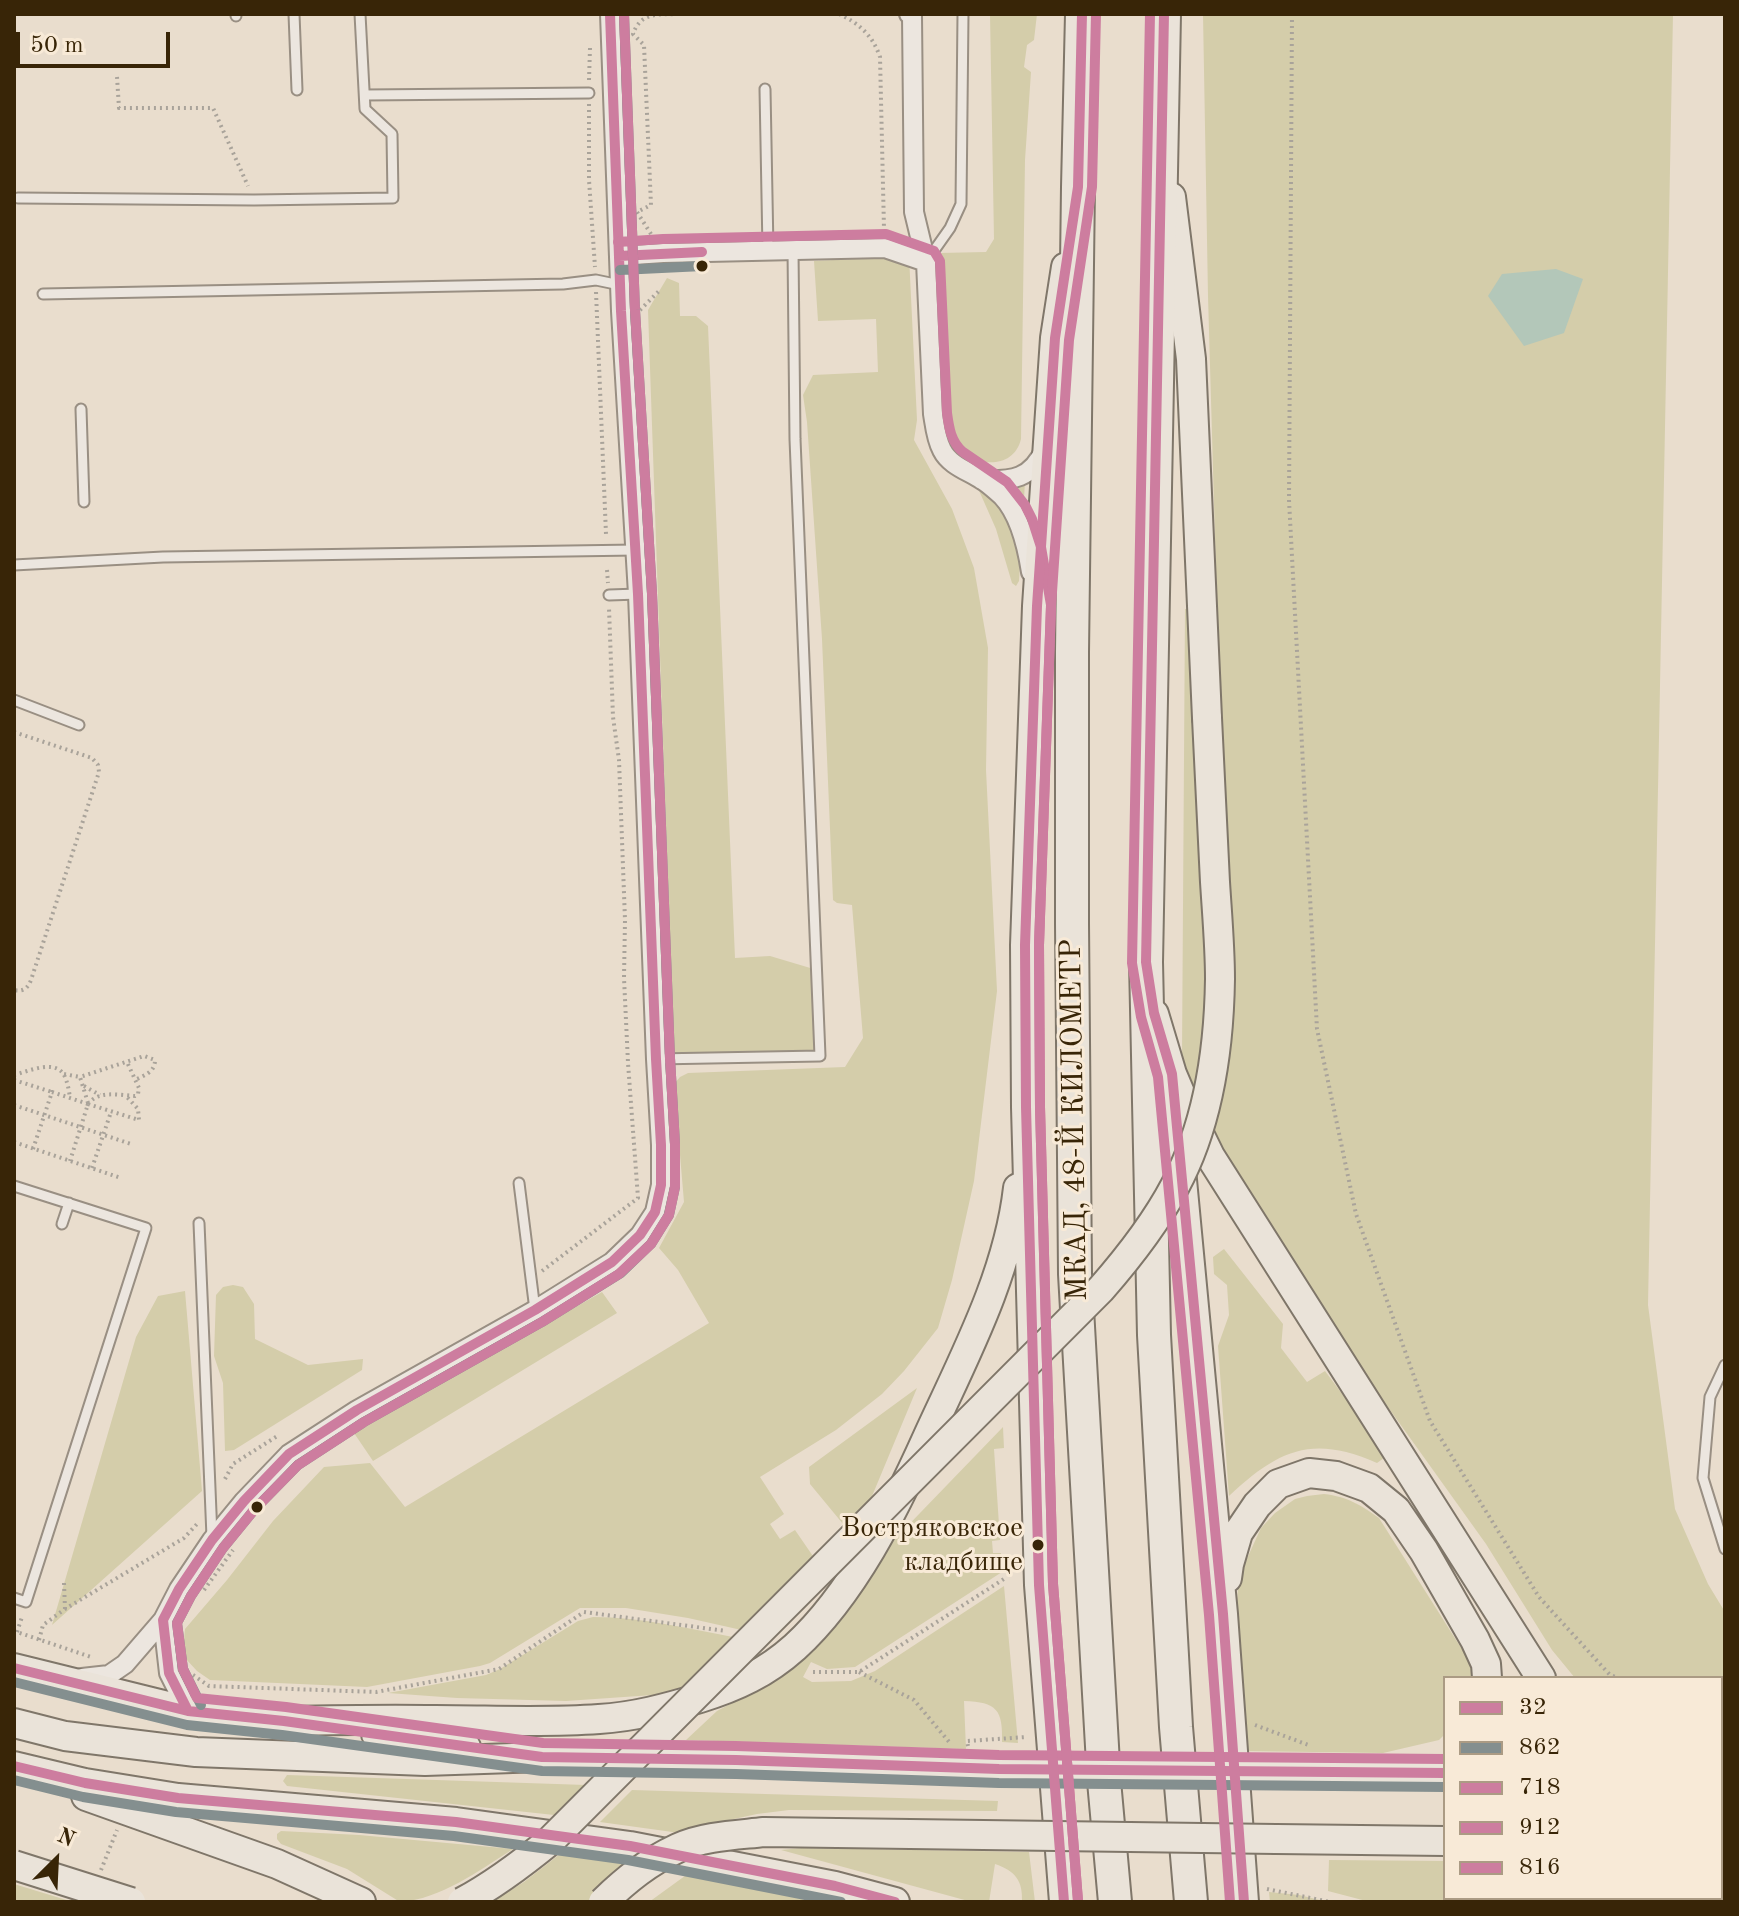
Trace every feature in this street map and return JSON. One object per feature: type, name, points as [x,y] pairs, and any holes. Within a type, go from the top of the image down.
[{"type":"highway","name":"МКАД, 48-Й КИЛОМЕТР","points":[[1082,14],[1071,786],[1075,1258],[1104,1781],[1115,1902]]},
{"type":"highway","points":[[1164,14],[1146,962],[1154,1335],[1176,1727],[1191,1902]]},
{"type":"main road","points":[[462,1902],[495,1882],[551,1840],[1101,1289],[1149,1229],[1176,1185],[1192,1148],[1206,1101],[1215,1044],[1220,979],[1191,359],[1162,126]]},
{"type":"main road","points":[[1064,1902],[1039,1585],[1026,1107],[1025,945],[1037,606],[1055,338],[1078,187]]},
{"type":"main road","points":[[1146,962],[1154,1013],[1172,1074],[1210,1156],[1540,1676]]},
{"type":"main road","points":[[1172,1074],[1252,1895]]},
{"type":"main road","points":[[284,1721],[557,1721],[645,1713],[741,1684],[796,1647],[855,1575],[884,1526],[911,1475],[985,1311],[1017,1199],[1026,1107]]},
{"type":"main road","points":[[1223,1614],[1229,1564],[1238,1533],[1257,1505],[1278,1484],[1309,1473],[1336,1476],[1369,1488],[1396,1510],[1424,1551],[1475,1640],[1486,1664],[1487,1676]]},
{"type":"main road","points":[[14,1668],[188,1711],[284,1721],[542,1757]]},
{"type":"main road","points":[[14,1723],[65,1736],[196,1752],[425,1761],[542,1757],[999,1769],[1443,1773]]},
{"type":"main road","points":[[1416,1772],[1443,1754]]},
{"type":"main road","points":[[14,1768],[277,1864],[361,1902]]},
{"type":"main road","points":[[14,1768],[178,1798],[456,1822],[630,1846],[835,1886],[895,1902]]},
{"type":"main road","points":[[603,1902],[632,1874],[680,1846],[764,1832],[1443,1841]]},
{"type":"main road","points":[[14,1865],[131,1902]]},
{"type":"street","points":[[62,1680],[109,1675],[125,1664],[163,1620],[179,1589],[212,1540],[289,1454],[374,1399],[535,1310],[612,1262],[640,1235],[655,1212],[661,1185],[661,1145],[610,14]]},
{"type":"street","points":[[911,15],[914,212],[926,262],[936,433],[943,453],[957,466],[982,480],[1002,497],[1015,514],[1030,563],[1037,606]]},
{"type":"street","points":[[619,256],[885,248],[926,262]]},
{"type":"street","points":[[982,480],[1012,480],[1027,473],[1039,462],[1048,443]]},
{"type":"street","points":[[163,1620],[169,1673],[188,1711]]},
{"type":"lane","points":[[294,14],[297,90]]},
{"type":"lane","points":[[18,198],[393,198],[392,134],[365,109],[360,14]]},
{"type":"lane","points":[[926,262],[950,228],[961,204],[963,14]]},
{"type":"lane","points":[[765,89],[768,250]]},
{"type":"lane","points":[[365,95],[589,93]]},
{"type":"lane","points":[[656,1059],[820,1056],[795,439],[793,250]]},
{"type":"lane","points":[[43,294],[563,284],[596,280],[620,285]]},
{"type":"lane","points":[[81,409],[84,502]]},
{"type":"lane","points":[[14,565],[163,557],[636,550]]},
{"type":"lane","points":[[609,595],[638,594]]},
{"type":"lane","points":[[14,700],[79,725]]},
{"type":"lane","points":[[519,1183],[535,1310]]},
{"type":"lane","points":[[14,1186],[146,1228],[26,1602],[14,1598]]},
{"type":"lane","points":[[62,1224],[69,1203]]},
{"type":"lane","points":[[199,1223],[212,1540]]},
{"type":"lane","points":[[1725,1365],[1710,1397],[1703,1478],[1725,1549]]},
{"type":"path","points":[[663,253],[637,212],[651,205],[644,45],[633,34],[638,23],[649,16],[679,14]]},
{"type":"path","points":[[839,14],[864,30],[875,43],[880,57],[885,248]]},
{"type":"path","points":[[1292,14],[1289,500],[1317,1029],[1356,1214],[1430,1421],[1539,1597],[1613,1676]]},
{"type":"path","points":[[591,34],[589,180],[606,534]]},
{"type":"path","points":[[117,77],[119,108],[213,108],[254,200]]},
{"type":"path","points":[[640,310],[660,290]]},
{"type":"path","points":[[532,1279],[638,1198],[628,1063],[619,760],[613,717],[607,570]]},
{"type":"path","points":[[14,732],[92,758],[99,772],[31,980],[25,989],[14,990]]},
{"type":"path","points":[[14,1078],[47,1067],[80,1077],[144,1056],[156,1061],[152,1071],[135,1080]]},
{"type":"path","points":[[70,1161],[88,1104],[94,1098],[100,1095],[138,1094],[139,1088],[127,1062]]},
{"type":"path","points":[[64,1074],[70,1099]]},
{"type":"path","points":[[80,1077],[88,1104]]},
{"type":"path","points":[[14,1078],[139,1120],[136,1106],[123,1095]]},
{"type":"path","points":[[82,1084],[100,1095]]},
{"type":"path","points":[[33,1149],[52,1092]]},
{"type":"path","points":[[14,1105],[131,1144]]},
{"type":"path","points":[[92,1168],[111,1112]]},
{"type":"path","points":[[14,1142],[121,1178]]},
{"type":"path","points":[[39,1640],[43,1625],[65,1609],[184,1538]]},
{"type":"path","points":[[201,1594],[233,1550]]},
{"type":"path","points":[[859,1672],[1007,1577]]},
{"type":"path","points":[[64,1583],[65,1609]]},
{"type":"path","points":[[185,1670],[209,1686],[376,1692],[499,1669],[584,1612],[726,1631]]},
{"type":"path","points":[[22,1617],[16,1632],[100,1660]]},
{"type":"path","points":[[813,1672],[859,1672],[914,1700],[948,1742],[968,1749]]},
{"type":"path","points":[[1248,1722],[1315,1748]]},
{"type":"path","points":[[967,1741],[1027,1737]]},
{"type":"path","points":[[1252,1895],[1330,1902]]},
{"type":"shaded area","points":[[990,14],[1037,14],[1034,40],[1027,45],[1024,67],[1031,72],[1025,160],[1021,439],[1016,451],[1007,458],[984,462],[962,452],[953,444],[948,433],[939,253],[986,252],[994,239]]},
{"type":"shaded area","points":[[1203,14],[1673,14],[1648,1305],[1675,1509],[1708,1584],[1725,1612],[1725,1754],[1723,1676],[1573,1676],[1552,1650],[1486,1544],[1385,1403],[1239,1224],[1191,1103],[1182,1054],[1185,609],[1217,608]]},
{"type":"shaded area","points":[[909,256],[917,420],[914,440],[952,509],[974,568],[988,648],[986,770],[997,991],[974,1181],[938,1328],[882,1394],[836,1430],[760,1477],[784,1514],[770,1524],[780,1539],[795,1530],[817,1562],[746,1631],[626,1608],[580,1608],[490,1663],[480,1666],[367,1687],[210,1680],[186,1659],[183,1650],[185,1629],[273,1521],[324,1467],[370,1463],[405,1507],[709,1323],[678,1270],[659,1248],[684,1202],[674,1084],[680,1077],[688,1073],[845,1067],[863,1038],[852,905],[833,900],[822,639],[803,395],[813,375],[878,372],[876,319],[818,321],[814,261]]},
{"type":"shaded area","points":[[1556,269],[1583,279],[1564,333],[1524,346],[1488,296],[1502,274]]},
{"type":"shaded area","points":[[667,278],[679,283],[680,316],[696,316],[708,326],[735,958],[770,956],[817,970],[820,1056],[674,1058],[648,310]]},
{"type":"shaded area","points":[[1025,482],[1019,581],[1016,586],[1012,583],[996,529],[977,486]]},
{"type":"shaded area","points":[[1224,1249],[1283,1324],[1281,1348],[1307,1382],[1325,1371],[1388,1455],[1377,1463],[1333,1449],[1297,1451],[1264,1467],[1229,1496],[1218,1346],[1229,1315],[1227,1285],[1214,1274],[1213,1257]]},
{"type":"shaded area","points":[[223,1287],[243,1287],[254,1304],[255,1339],[308,1365],[363,1359],[362,1370],[234,1450],[225,1451],[223,1383],[214,1356],[216,1295]]},
{"type":"shaded area","points":[[185,1291],[202,1491],[52,1625],[136,1337],[158,1296]]},
{"type":"shaded area","points":[[602,1292],[617,1313],[373,1461],[354,1433]]},
{"type":"shaded area","points":[[917,1388],[865,1513],[848,1530],[810,1484],[809,1467]]},
{"type":"shaded area","points":[[1003,1427],[1004,1448],[994,1449],[1000,1540],[992,1541],[993,1553],[1001,1553],[1002,1572],[855,1667],[827,1669],[811,1662],[803,1677],[812,1682],[851,1681],[875,1671],[1004,1586],[1018,1743],[1002,1742],[999,1715],[991,1706],[964,1701],[966,1749],[686,1740],[717,1711],[756,1690],[865,1570]]},
{"type":"shaded area","points":[[1324,1494],[1340,1497],[1379,1518],[1470,1662],[1473,1676],[1443,1676],[1443,1736],[1439,1740],[1383,1753],[1245,1751],[1236,1613],[1239,1576],[1261,1528],[1295,1499]]},
{"type":"shaded area","points":[[593,1617],[648,1621],[738,1638],[682,1693],[566,1701],[388,1693],[486,1675],[578,1621]]},
{"type":"shaded area","points":[[287,1775],[586,1785],[554,1815],[287,1786],[283,1781]]},
{"type":"shaded area","points":[[632,1790],[998,1801],[997,1811],[789,1810],[711,1824],[687,1834],[600,1822]]},
{"type":"shaded area","points":[[281,1831],[513,1849],[445,1890],[400,1902],[347,1869],[281,1844],[277,1834]]},
{"type":"shaded area","points":[[781,1850],[1029,1852],[1035,1902],[1022,1902],[1016,1877],[995,1864],[989,1902],[972,1902]]},
{"type":"shaded area","points":[[560,1854],[637,1864],[598,1902],[491,1902],[524,1882]]},
{"type":"shaded area","points":[[1329,1860],[1443,1861],[1443,1900],[1696,1902],[1370,1902],[1328,1891]]},
{"type":"shaded area","points":[[689,1873],[764,1887],[824,1902],[649,1902]]},
{"type":"shaded area","points":[[14,1884],[73,1902],[14,1902]]},
{"type":"shaded area","points":[[1269,1892],[1299,1895],[1328,1902],[1270,1902]]},
{"type":"transit line","name":"32","points":[[188,1711],[169,1673],[163,1620],[179,1589],[212,1540],[244,1501],[289,1454],[357,1410],[535,1310],[612,1262],[640,1235],[655,1212],[661,1185],[661,1145],[610,14]]},
{"type":"transit line","name":"862","points":[[201,1705],[183,1669],[177,1623],[223,1548],[254,1510],[298,1465],[364,1422],[542,1322],[621,1273],[651,1244],[669,1215],[675,1187],[675,1144],[624,14]]},
{"type":"transit line","name":"718","points":[[624,14],[675,1144],[675,1187],[669,1215],[651,1244],[619,1274],[542,1322],[364,1422],[298,1465],[254,1510],[223,1548],[191,1596],[177,1623],[183,1669],[197,1698],[286,1707],[543,1743],[999,1755],[1443,1759]]},
{"type":"transit line","name":"912","points":[[1064,1902],[1039,1585],[1026,1107],[1025,945],[1037,606],[1055,338],[1078,187],[1082,14]]},
{"type":"transit line","name":"816","points":[[1078,1901],[1053,1584],[1040,1107],[1039,945],[1051,607],[1069,340],[1092,187],[1096,14]]},
{"type":"transit line","name":"816","points":[[1150,14],[1132,963],[1141,1017],[1158,1077],[1209,1615],[1230,1902]]},
{"type":"transit line","name":"912","points":[[1164,14],[1146,962],[1154,1013],[1172,1074],[1223,1614],[1244,1902]]},
{"type":"transit line","name":"718","points":[[618,242],[886,234],[934,251],[940,261],[947,413],[951,434],[963,452],[1007,482],[1025,505],[1041,547],[1051,605],[1039,945],[1040,1107],[1053,1584],[1078,1901]]},
{"type":"transit line","name":"32","points":[[619,256],[702,252]]},
{"type":"transit line","name":"862","points":[[620,270],[703,266]]},
{"type":"transit line","name":"32","points":[[14,1668],[188,1711],[284,1721],[542,1757],[999,1769],[1443,1773]]},
{"type":"transit line","name":"862","points":[[14,1682],[187,1725],[542,1771],[999,1783],[1443,1787]]},
{"type":"transit line","name":"32","points":[[14,1766],[85,1783],[178,1798],[456,1822],[630,1846],[835,1886],[895,1902]]},
{"type":"transit line","name":"862","points":[[14,1780],[83,1797],[176,1812],[454,1836],[628,1860],[841,1902]]},
{"type":"place","name":"Востряковское кладбище","points":[[1038,1545]]}]
